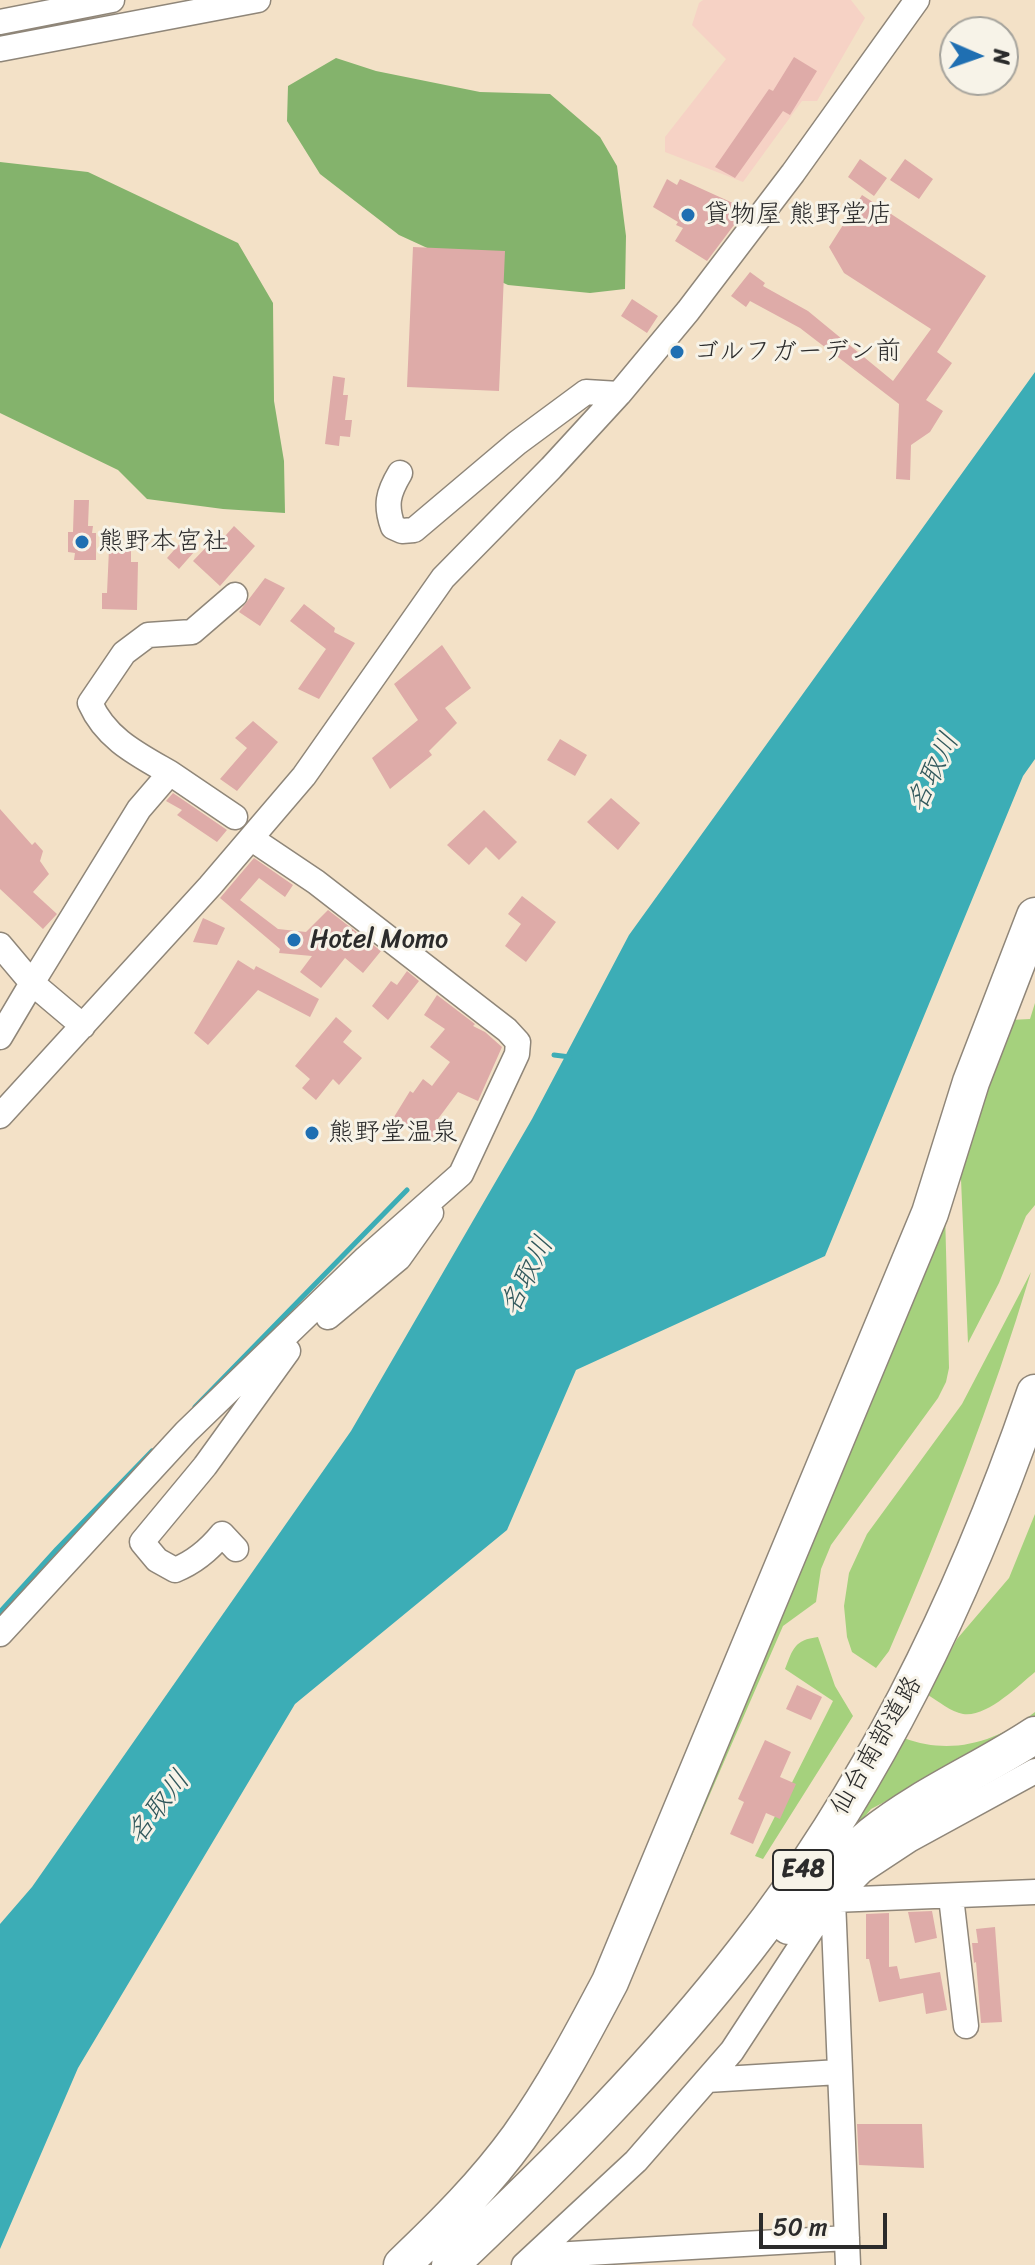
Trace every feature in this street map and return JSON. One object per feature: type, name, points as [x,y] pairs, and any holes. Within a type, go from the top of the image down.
[{"type":"highway","points":[[402,2265],[461,2207],[518,2139],[565,2068],[610,1982],[930,1213],[971,1082],[1035,916]]},
{"type":"highway","name":"仙台南部道路","points":[[453,2265],[553,2168],[643,2073],[749,1946],[807,1864],[905,1703],[944,1623],[1018,1443],[1035,1393]]},
{"type":"highway","points":[[453,2265],[548,2194],[628,2111],[835,1873],[872,1836],[925,1800],[1001,1758],[1035,1735]]},
{"type":"street","points":[[0,22],[112,0]]},
{"type":"street","points":[[0,49],[258,0]]},
{"type":"street","points":[[0,1116],[252,839],[304,776],[443,578],[619,394],[688,311],[793,173],[917,0]]},
{"type":"street","points":[[400,473],[389,492],[389,514],[393,527],[402,531],[414,530],[517,443],[586,392],[619,394]]},
{"type":"street","points":[[235,595],[192,632],[148,635],[124,653],[90,703],[96,717],[121,745],[170,773],[235,817]]},
{"type":"street","points":[[0,1037],[139,809],[170,773]]},
{"type":"street","points":[[0,1634],[186,1432],[366,1258],[461,1174],[517,1054],[518,1042],[477,1006],[316,882],[252,839]]},
{"type":"street","points":[[0,945],[32,983],[83,1026]]},
{"type":"street","points":[[236,1549],[222,1534],[190,1564],[175,1570],[157,1560],[142,1542],[205,1466],[282,1356],[399,1258],[455,1179]]},
{"type":"street","points":[[530,2260],[636,2161],[732,2051],[833,1900],[862,1871],[909,1840],[1035,1771]]},
{"type":"street","points":[[833,1900],[1035,1892]]},
{"type":"street","points":[[951,1897],[966,2026]]},
{"type":"street","points":[[833,1900],[848,2265]]},
{"type":"street","points":[[707,2080],[839,2072]]},
{"type":"street","points":[[530,2260],[847,2238]]},
{"type":"shaded area","points":[[703,0],[851,0],[865,18],[817,101],[802,101],[743,182],[665,152],[665,137],[726,59],[692,25],[699,3]]},
{"type":"green space","points":[[336,58],[376,71],[480,92],[550,94],[600,137],[617,166],[626,236],[625,289],[590,293],[508,285],[399,235],[320,174],[287,121],[288,86]]},
{"type":"green space","points":[[0,162],[88,172],[238,243],[273,303],[274,401],[284,461],[285,513],[147,499],[118,470],[0,413]]},
{"type":"green space","points":[[1035,1003],[1035,1205],[1026,1216],[999,1283],[968,1343],[960,1156],[1010,1020],[1030,1019]]},
{"type":"green space","points":[[945,1211],[949,1368],[946,1382],[938,1398],[831,1545],[821,1569],[816,1602],[783,1626],[647,1939]]},
{"type":"green space","points":[[1031,1272],[1000,1369],[947,1511],[889,1651],[876,1668],[852,1652],[847,1637],[844,1606],[849,1573],[867,1534],[962,1404]]},
{"type":"green space","points":[[1035,1514],[1035,1672],[1001,1700],[982,1711],[963,1714],[954,1711],[928,1695],[957,1639],[1009,1578]]},
{"type":"green space","points":[[818,1637],[835,1686],[853,1716],[763,1859],[755,1856],[833,1701],[785,1669],[799,1643]]},
{"type":"green space","points":[[1035,1712],[1035,1723],[871,1809],[854,1830],[850,1827],[904,1738],[939,1746],[973,1743],[1005,1731]]},
{"type":"water","name":"名取川","points":[[1035,372],[1035,759],[1023,776],[825,1256],[576,1370],[507,1530],[295,1704],[78,2068],[0,2249],[0,1924],[32,1887],[351,1431],[532,1119],[629,935]]},
{"type":"building","points":[[794,57],[817,71],[790,115],[783,111],[735,178],[715,167],[769,89],[773,91]]},
{"type":"building","points":[[860,159],[887,178],[874,196],[848,177]]},
{"type":"building","points":[[905,159],[933,179],[919,199],[890,180]]},
{"type":"building","points":[[667,179],[677,185],[680,179],[746,209],[707,261],[675,241],[683,228],[653,207]]},
{"type":"building","points":[[862,195],[986,276],[937,352],[952,363],[926,400],[943,411],[930,432],[911,445],[910,480],[896,479],[899,404],[800,328],[750,301],[746,307],[731,296],[750,272],[765,283],[763,286],[808,311],[893,381],[931,329],[844,273],[829,247]]},
{"type":"building","points":[[413,247],[505,251],[499,391],[407,387]]},
{"type":"building","points":[[632,299],[658,316],[647,333],[621,316]]},
{"type":"building","points":[[333,376],[345,378],[343,395],[348,395],[345,420],[352,420],[350,437],[340,436],[339,446],[325,444]]},
{"type":"building","points":[[74,500],[89,500],[88,526],[93,526],[92,533],[96,533],[96,560],[74,560],[75,553],[68,552],[68,532],[73,532]]},
{"type":"building","points":[[234,526],[255,546],[220,586],[193,561],[213,540],[218,544]]},
{"type":"building","points":[[182,541],[194,552],[179,569],[167,558]]},
{"type":"building","points":[[109,549],[131,549],[131,562],[138,562],[137,610],[102,609],[102,593],[107,593]]},
{"type":"building","points":[[265,578],[285,588],[260,626],[239,612]]},
{"type":"building","points":[[304,604],[335,628],[334,632],[355,643],[319,699],[298,689],[326,649],[290,621]]},
{"type":"building","points":[[442,645],[471,688],[445,708],[457,723],[429,751],[432,755],[390,789],[372,758],[418,720],[394,684]]},
{"type":"building","points":[[253,721],[278,742],[237,791],[220,779],[247,748],[235,738]]},
{"type":"building","points":[[560,739],[587,755],[575,776],[547,760]]},
{"type":"building","points":[[173,793],[227,830],[217,842],[177,815],[182,810],[166,801]]},
{"type":"building","points":[[611,798],[640,823],[618,850],[587,822]]},
{"type":"building","points":[[0,809],[32,845],[35,842],[43,851],[40,861],[49,874],[33,892],[57,914],[43,929],[0,889]]},
{"type":"building","points":[[484,810],[517,842],[499,860],[486,847],[469,865],[447,845]]},
{"type":"building","points":[[254,858],[293,885],[285,897],[259,878],[240,900],[278,929],[306,932],[328,910],[381,951],[363,973],[345,958],[321,988],[300,972],[312,956],[279,953],[280,949],[220,898]]},
{"type":"building","points":[[522,896],[556,922],[526,962],[505,946],[521,924],[508,914]]},
{"type":"building","points":[[203,918],[225,928],[217,945],[193,942]]},
{"type":"building","points":[[238,960],[254,970],[256,966],[319,999],[310,1017],[258,990],[208,1045],[194,1033]]},
{"type":"building","points":[[407,971],[419,981],[388,1020],[372,1006],[391,981],[397,985]]},
{"type":"building","points":[[437,995],[502,1047],[478,1101],[458,1092],[435,1123],[440,1125],[431,1140],[394,1117],[410,1091],[413,1093],[423,1079],[432,1086],[450,1062],[430,1047],[445,1029],[424,1015]]},
{"type":"building","points":[[336,1017],[352,1031],[343,1042],[362,1058],[339,1085],[333,1079],[316,1100],[302,1088],[310,1079],[295,1066]]},
{"type":"building","points":[[797,1685],[822,1697],[811,1720],[786,1709]]},
{"type":"building","points":[[765,1740],[791,1752],[780,1777],[796,1784],[780,1819],[766,1813],[753,1844],[730,1834],[744,1802],[738,1799]]},
{"type":"building","points":[[932,1911],[937,1938],[915,1943],[908,1912]]},
{"type":"building","points":[[889,1913],[889,1967],[897,1966],[900,1979],[940,1972],[947,2010],[926,2014],[923,1993],[879,2002],[869,1959],[866,1959],[866,1914]]},
{"type":"building","points":[[995,1927],[1002,2022],[981,2023],[972,1943],[978,1943],[976,1929]]},
{"type":"building","points":[[857,2124],[922,2124],[924,2168],[859,2165]]},
{"type":"waterway","points":[[554,1055],[570,1057]]},
{"type":"waterway","points":[[195,1407],[407,1190]]},
{"type":"waterway","points":[[0,1612],[152,1451]]},
{"type":"place","name":"貸物屋 熊野堂店","points":[[688,215]]},
{"type":"place","name":"ゴルフガーデン前","points":[[677,352]]},
{"type":"place","name":"熊野本宮社","points":[[82,542]]},
{"type":"place","name":"Hotel Momo","points":[[294,940]]},
{"type":"place","name":"熊野堂温泉","points":[[312,1133]]}]
